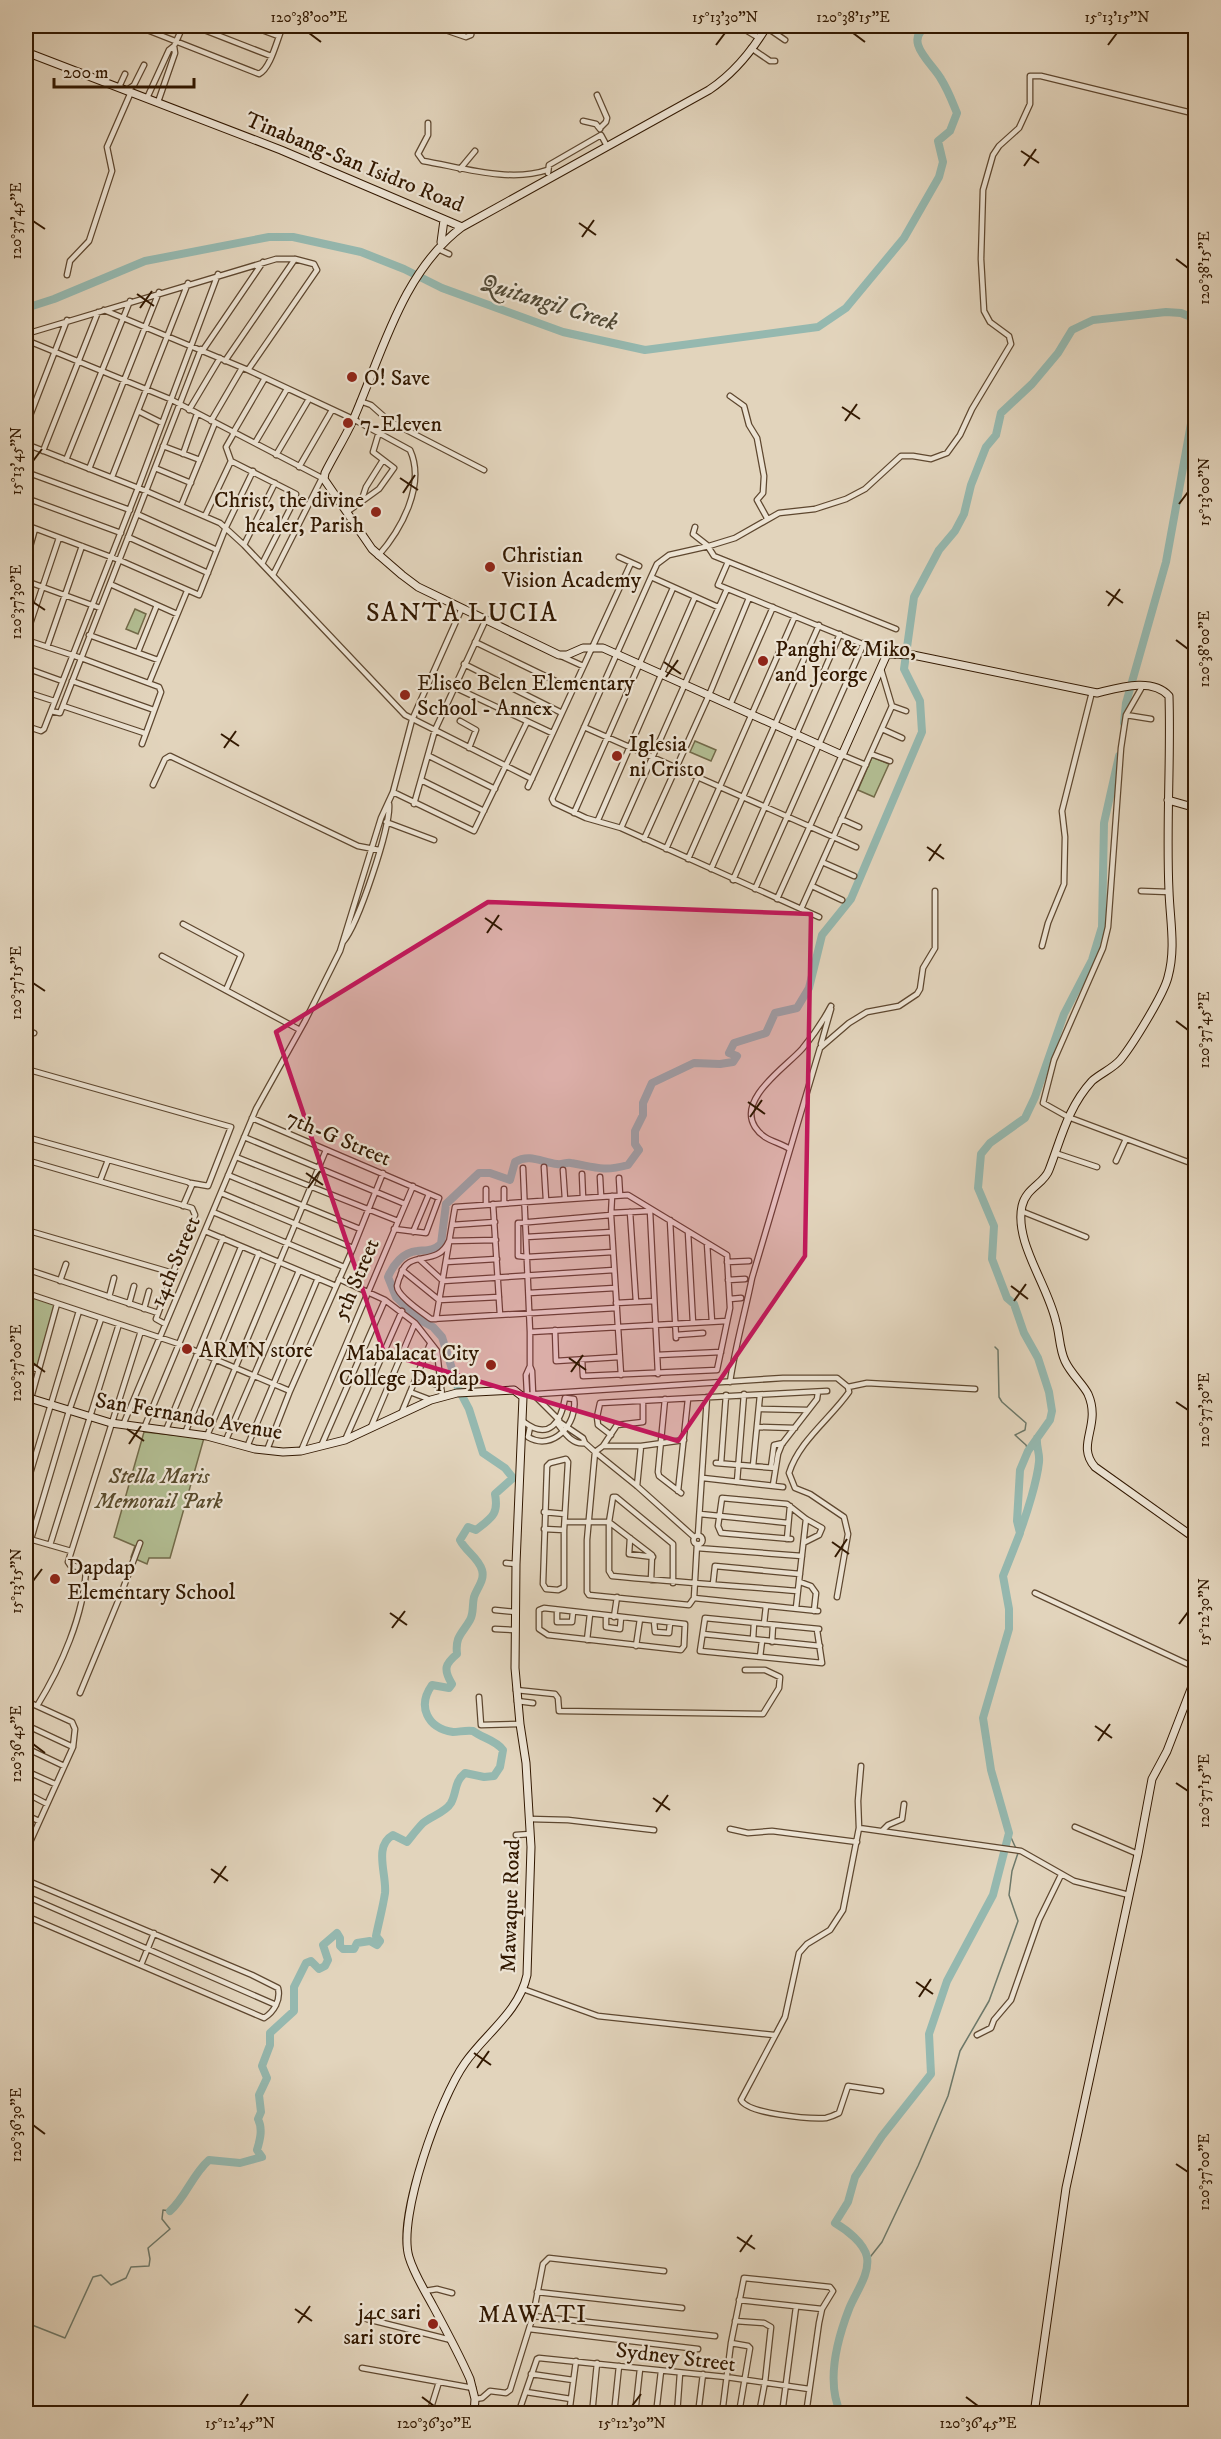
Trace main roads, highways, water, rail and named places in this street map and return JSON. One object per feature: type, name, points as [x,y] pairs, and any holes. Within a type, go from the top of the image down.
[{"type":"waterway","name":"Quitangil Creek","points":[[26,308],[54,299],[145,261],[269,237],[293,237],[361,252],[404,269],[442,288],[563,332],[645,350],[818,327],[846,308],[904,238],[939,177],[943,162],[938,141],[950,131],[957,113],[943,83],[918,45],[920,32],[928,26]]},
{"type":"waterway","points":[[170,2211],[209,2160],[240,2163],[262,2157],[257,2150],[261,2131],[258,2119],[261,2112],[259,2095],[267,2078],[262,2066],[270,2045],[270,2033],[294,2011],[294,1987],[306,1963],[311,1961],[319,1969],[325,1966],[328,1960],[323,1945],[337,1933],[343,1949],[354,1949],[357,1943],[370,1941],[377,1945],[380,1941],[376,1936],[385,1893],[382,1853],[387,1840],[393,1835],[407,1842],[423,1823],[451,1803],[457,1784],[465,1773],[484,1777],[494,1776],[500,1767],[503,1750],[500,1747],[473,1731],[453,1732],[437,1726],[427,1715],[425,1701],[432,1685],[449,1688],[452,1684],[446,1671],[447,1667],[457,1654],[458,1639],[471,1617],[474,1597],[482,1577],[480,1565],[460,1540],[468,1527],[476,1530],[490,1519],[496,1507],[495,1494],[513,1478],[505,1468],[483,1453],[469,1409],[458,1388],[442,1337],[396,1297],[388,1277],[390,1272],[407,1254],[433,1249],[441,1244],[446,1204],[479,1173],[490,1173],[510,1180],[515,1162],[526,1158],[599,1168],[628,1165],[639,1150],[635,1144],[635,1131],[643,1115],[643,1103],[652,1083],[694,1063],[733,1062],[737,1056],[729,1053],[734,1043],[766,1033],[775,1013],[797,1008],[809,988],[822,935],[851,899],[922,732],[920,701],[904,669],[914,597],[939,550],[955,531],[964,514],[971,485],[986,447],[996,435],[1001,413],[1032,384],[1058,353],[1072,330],[1093,320],[1166,312],[1181,313],[1196,319]]},
{"type":"waterway","points":[[1124,723],[1126,703],[1166,562],[1196,396]]},
{"type":"waterway","points":[[841,2414],[834,2389],[837,2348],[845,2321],[864,2277],[867,2257],[859,2242],[835,2223],[848,2202],[855,2177],[882,2136],[931,2074],[929,2034],[947,1981],[993,1895],[1009,1833],[991,1770],[983,1718],[1009,1629],[1009,1609],[1003,1576],[1020,1533],[1017,1521],[1020,1470],[1028,1451],[1050,1420],[1052,1411],[1049,1392],[1038,1358],[1024,1333],[1014,1304],[1007,1298],[992,1259],[994,1226],[978,1188],[981,1154],[990,1143],[1025,1118],[1035,1097],[1064,1014],[1092,960],[1102,927],[1104,823],[1119,756]]},
{"type":"waterway","points":[[995,1347],[998,1350],[999,1397],[1026,1423],[1025,1430],[1015,1435],[1026,1445],[1028,1451]]},
{"type":"waterway","points":[[1020,1532],[1038,1470],[1037,1438]]},
{"type":"waterway","points":[[867,2261],[882,2242],[918,2166],[948,2096],[960,2051],[989,2001],[1018,1921],[1009,1895],[1012,1871],[1018,1853],[1009,1833]]},
{"type":"waterway","points":[[26,2326],[27,2323],[65,2338],[93,2277],[101,2275],[111,2285],[126,2278],[131,2267],[149,2266],[148,2248],[170,2229],[162,2219],[163,2210],[170,2211]]},
{"type":"place","name":"O! Save","points":[[352,377]]},
{"type":"place","name":"7-Eleven","points":[[348,423]]},
{"type":"place","name":"Christ, the divine healer, Parish","points":[[376,512]]},
{"type":"place","name":"Christian Vision Academy","points":[[490,567]]},
{"type":"place","name":"Panghi & Miko, and Jeorge","points":[[763,661]]},
{"type":"place","name":"Eliseo Belen Elementary School - Annex","points":[[405,695]]},
{"type":"place","name":"Iglesia ni Cristo","points":[[617,756]]},
{"type":"place","name":"ARMN store","points":[[187,1349]]},
{"type":"place","name":"Mabalacat City College Dapdap","points":[[491,1365]]},
{"type":"place","name":"Dapdap Elementary School","points":[[55,1579]]},
{"type":"place","name":"j4c sari sari store","points":[[433,2324]]},
{"type":"district","name":"SANTA LUCIA","points":[[462,612]]},
{"type":"district","name":"MAWATI","points":[[533,2314]]},
{"type":"park label","name":"Stella Maris Memorail Park","points":[[159,1488]]}]
